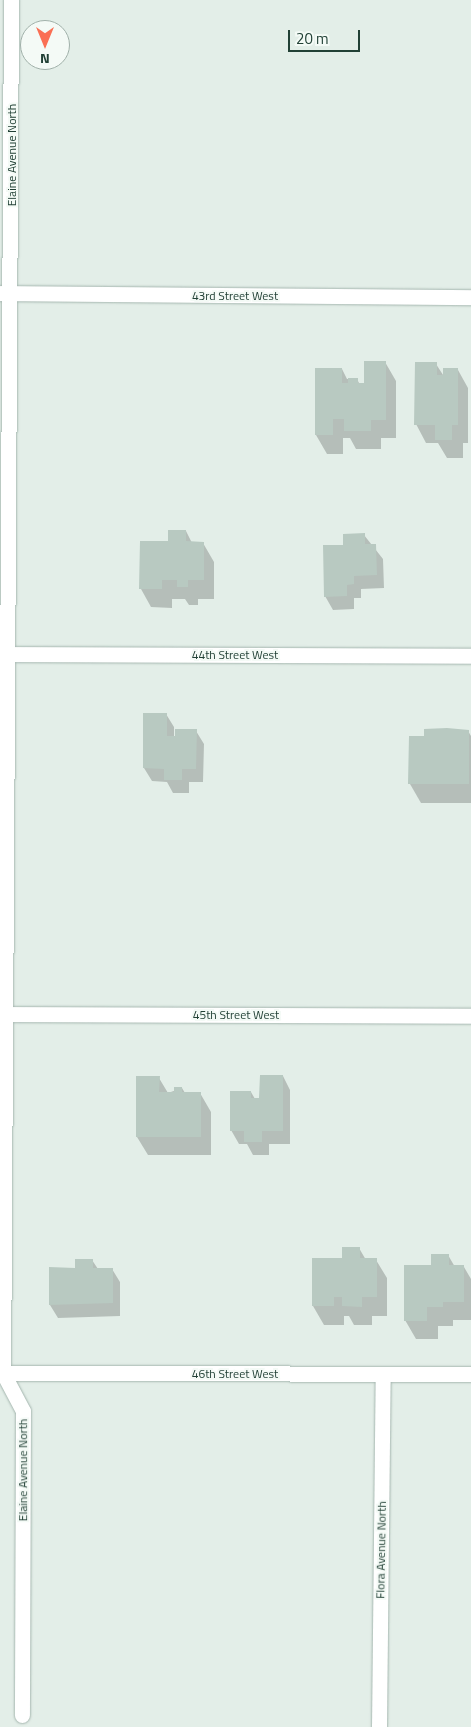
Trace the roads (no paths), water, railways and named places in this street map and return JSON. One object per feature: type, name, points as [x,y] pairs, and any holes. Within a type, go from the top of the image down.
[{"type":"street","name":"Elaine Avenue North","points":[[11,0],[5,293],[1,1373],[23,1411],[22,1715]]},
{"type":"street","name":"43rd Street West","points":[[5,293],[471,297]]},
{"type":"street","name":"44th Street West","points":[[4,654],[471,656]]},
{"type":"street","name":"45th Street West","points":[[3,1014],[471,1016]]},
{"type":"street","name":"46th Street West","points":[[1,1373],[471,1374]]},
{"type":"street","name":"Flora Avenue North","points":[[379,1727],[383,1374]]}]
